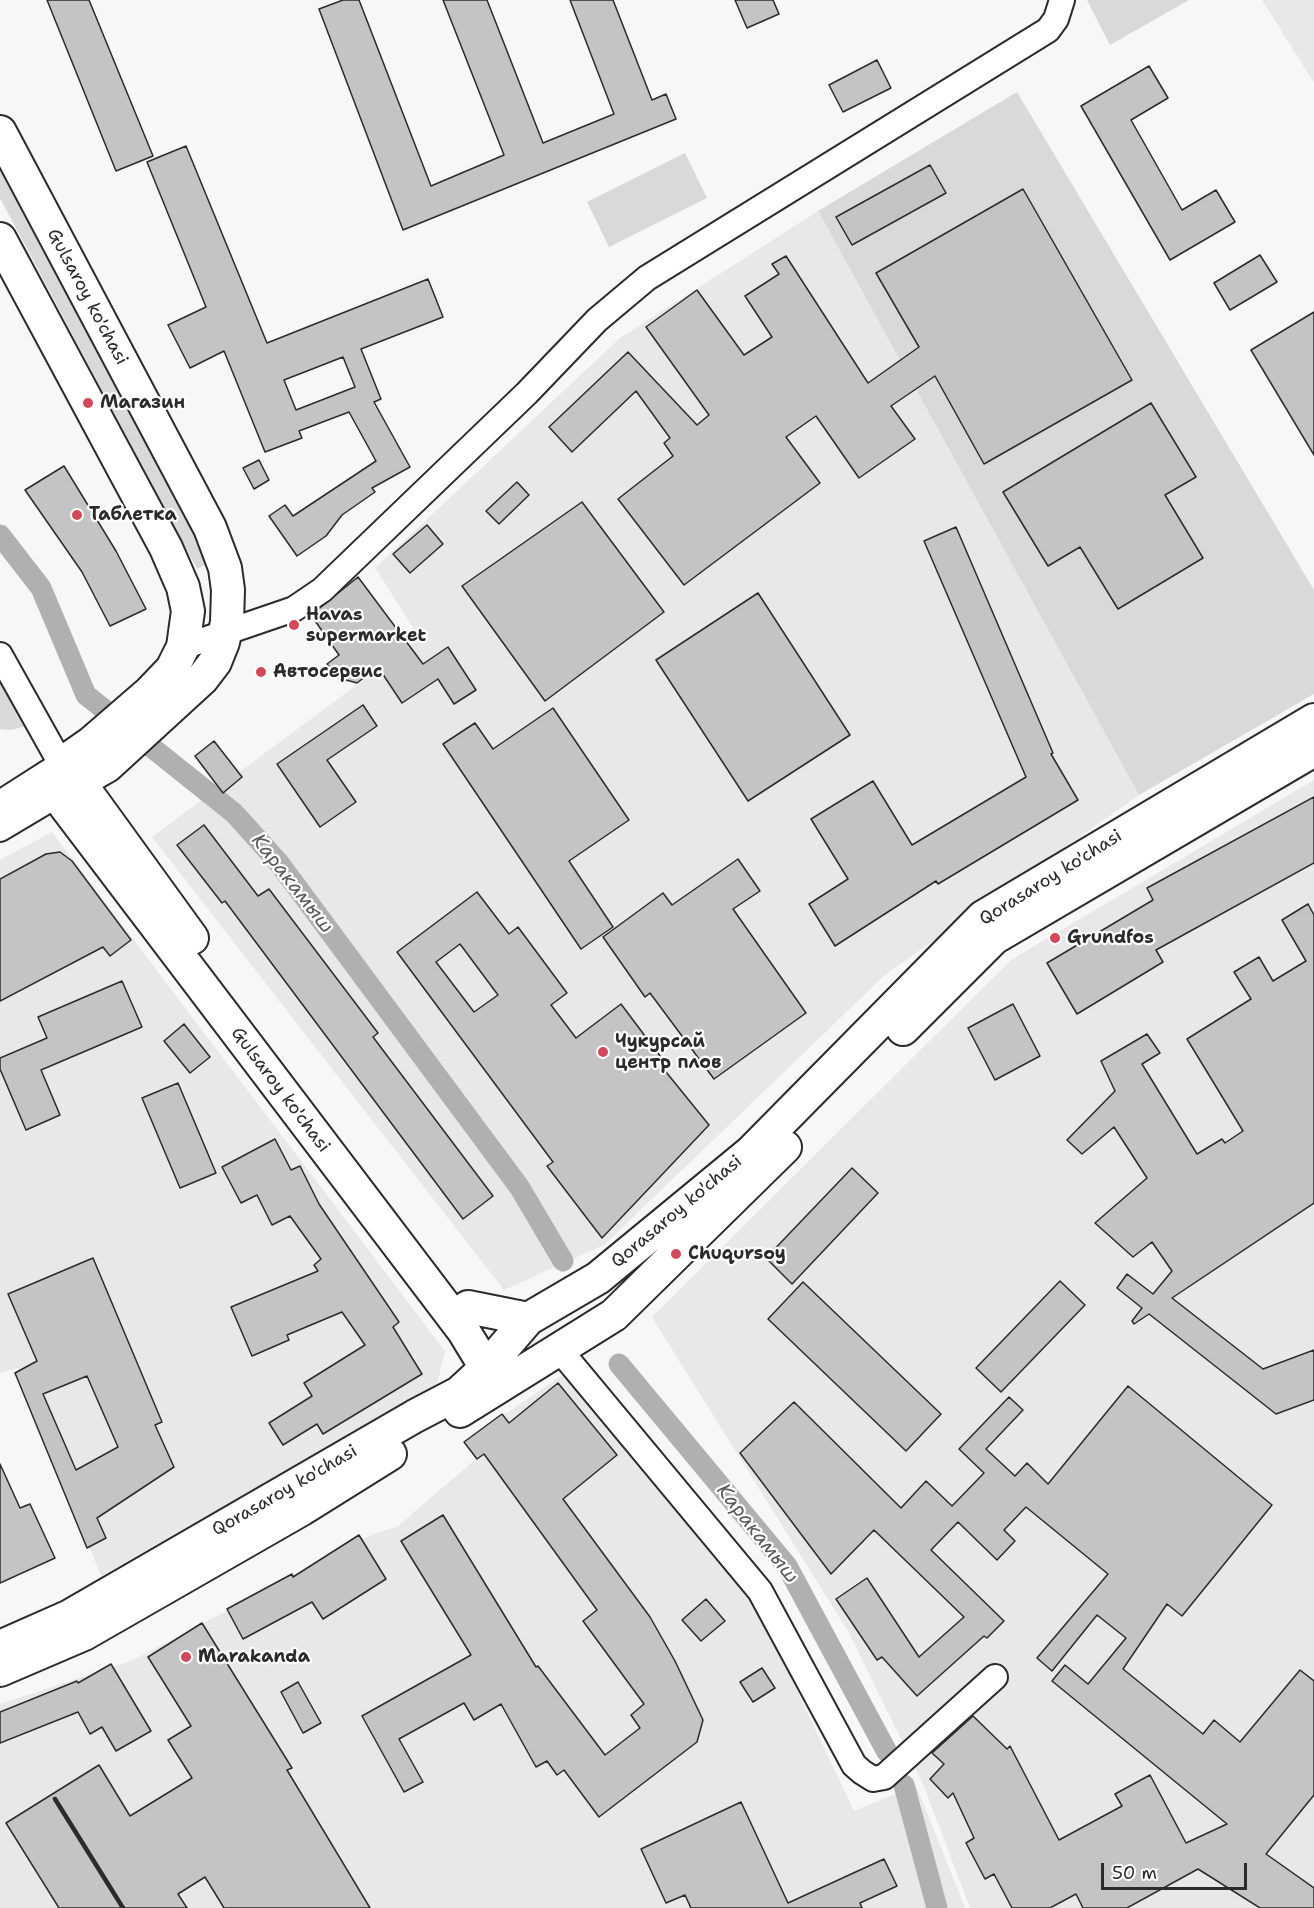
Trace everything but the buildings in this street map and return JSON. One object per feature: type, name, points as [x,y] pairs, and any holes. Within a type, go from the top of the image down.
[{"type":"main road","name":"Gulsaroy ko'chasi","points":[[0,132],[210,528],[225,568],[229,601],[226,632],[209,670],[160,700],[66,780]]},
{"type":"main road","name":"Gulsaroy ko'chasi","points":[[0,239],[175,567],[183,588],[188,610],[183,647],[160,700]]},
{"type":"main road","name":"Qorasaroy ko'chasi","points":[[0,1670],[84,1634],[302,1509],[498,1373],[542,1311],[598,1278],[751,1152],[983,917],[1314,720]]},
{"type":"main road","name":"Qorasaroy ko'chasi","points":[[0,1647],[68,1617],[415,1416],[498,1373],[565,1344],[614,1315],[994,938],[1314,750]]},
{"type":"main road","name":"Gulsaroy ko'chasi","points":[[66,780],[124,847],[468,1307],[498,1373]]},
{"type":"main road","name":"Gulsaroy ko'chasi","points":[[66,780],[463,1330],[498,1373]]},
{"type":"main road","points":[[468,1307],[542,1311]]},
{"type":"street","points":[[183,647],[294,609],[322,590],[527,393],[597,320],[647,278],[1048,30],[1056,20],[1062,0]]},
{"type":"street","points":[[0,655],[66,780]]},
{"type":"street","points":[[0,803],[66,780]]},
{"type":"street","points":[[0,829],[66,780]]},
{"type":"street","points":[[565,1344],[760,1591],[854,1765],[862,1772],[873,1779],[884,1777],[995,1677]]},
{"type":"shaded area","points":[[1087,0],[1189,0],[1110,45]]},
{"type":"shaded area","points":[[1262,0],[1314,0],[1314,83],[1279,27]]},
{"type":"shaded area","points":[[1017,92],[1314,590],[1314,694],[1139,795],[818,211]]},
{"type":"shaded area","points":[[685,153],[707,198],[609,247],[587,202]]},
{"type":"shaded area","points":[[0,165],[211,562],[197,569],[0,198]]},
{"type":"shaded area","points":[[818,211],[1139,795],[885,975],[604,1245],[504,1290],[152,837],[420,638],[375,568],[620,338]]},
{"type":"shaded area","points":[[0,679],[27,726],[11,730],[0,729]]},
{"type":"shaded area","points":[[1314,780],[1314,1908],[970,1908],[923,1784],[848,1631],[652,1317],[1011,960]]},
{"type":"shaded area","points":[[52,832],[445,1351],[437,1384],[101,1576],[18,1368],[0,1373],[0,860]]},
{"type":"shaded area","points":[[564,1374],[748,1587],[854,1811],[916,1785],[965,1908],[0,1908],[0,1704],[131,1661],[373,1534],[397,1527],[476,1459],[464,1442]]},
{"type":"waterway","name":"Каракамыш","points":[[0,535],[41,588],[86,695],[234,813],[279,863],[520,1188],[563,1261]]},
{"type":"waterway","name":"Каракамыш","points":[[619,1364],[787,1566],[887,1752]]},
{"type":"waterway","name":"Каракамыш","points":[[904,1785],[937,1908]]},
{"type":"railway","points":[[55,1799],[123,1908]]},
{"type":"place","name":"Магазин","points":[[88,403]]},
{"type":"place","name":"Таблетка","points":[[77,515]]},
{"type":"place","name":"Havas supermarket","points":[[294,625]]},
{"type":"place","name":"Автосервис","points":[[261,672]]},
{"type":"place","name":"Grundfos","points":[[1055,938]]},
{"type":"place","name":"Чукурсай центр плов","points":[[603,1052]]},
{"type":"place","name":"Chuqursoy","points":[[676,1254]]},
{"type":"place","name":"Marakanda","points":[[186,1657]]}]
